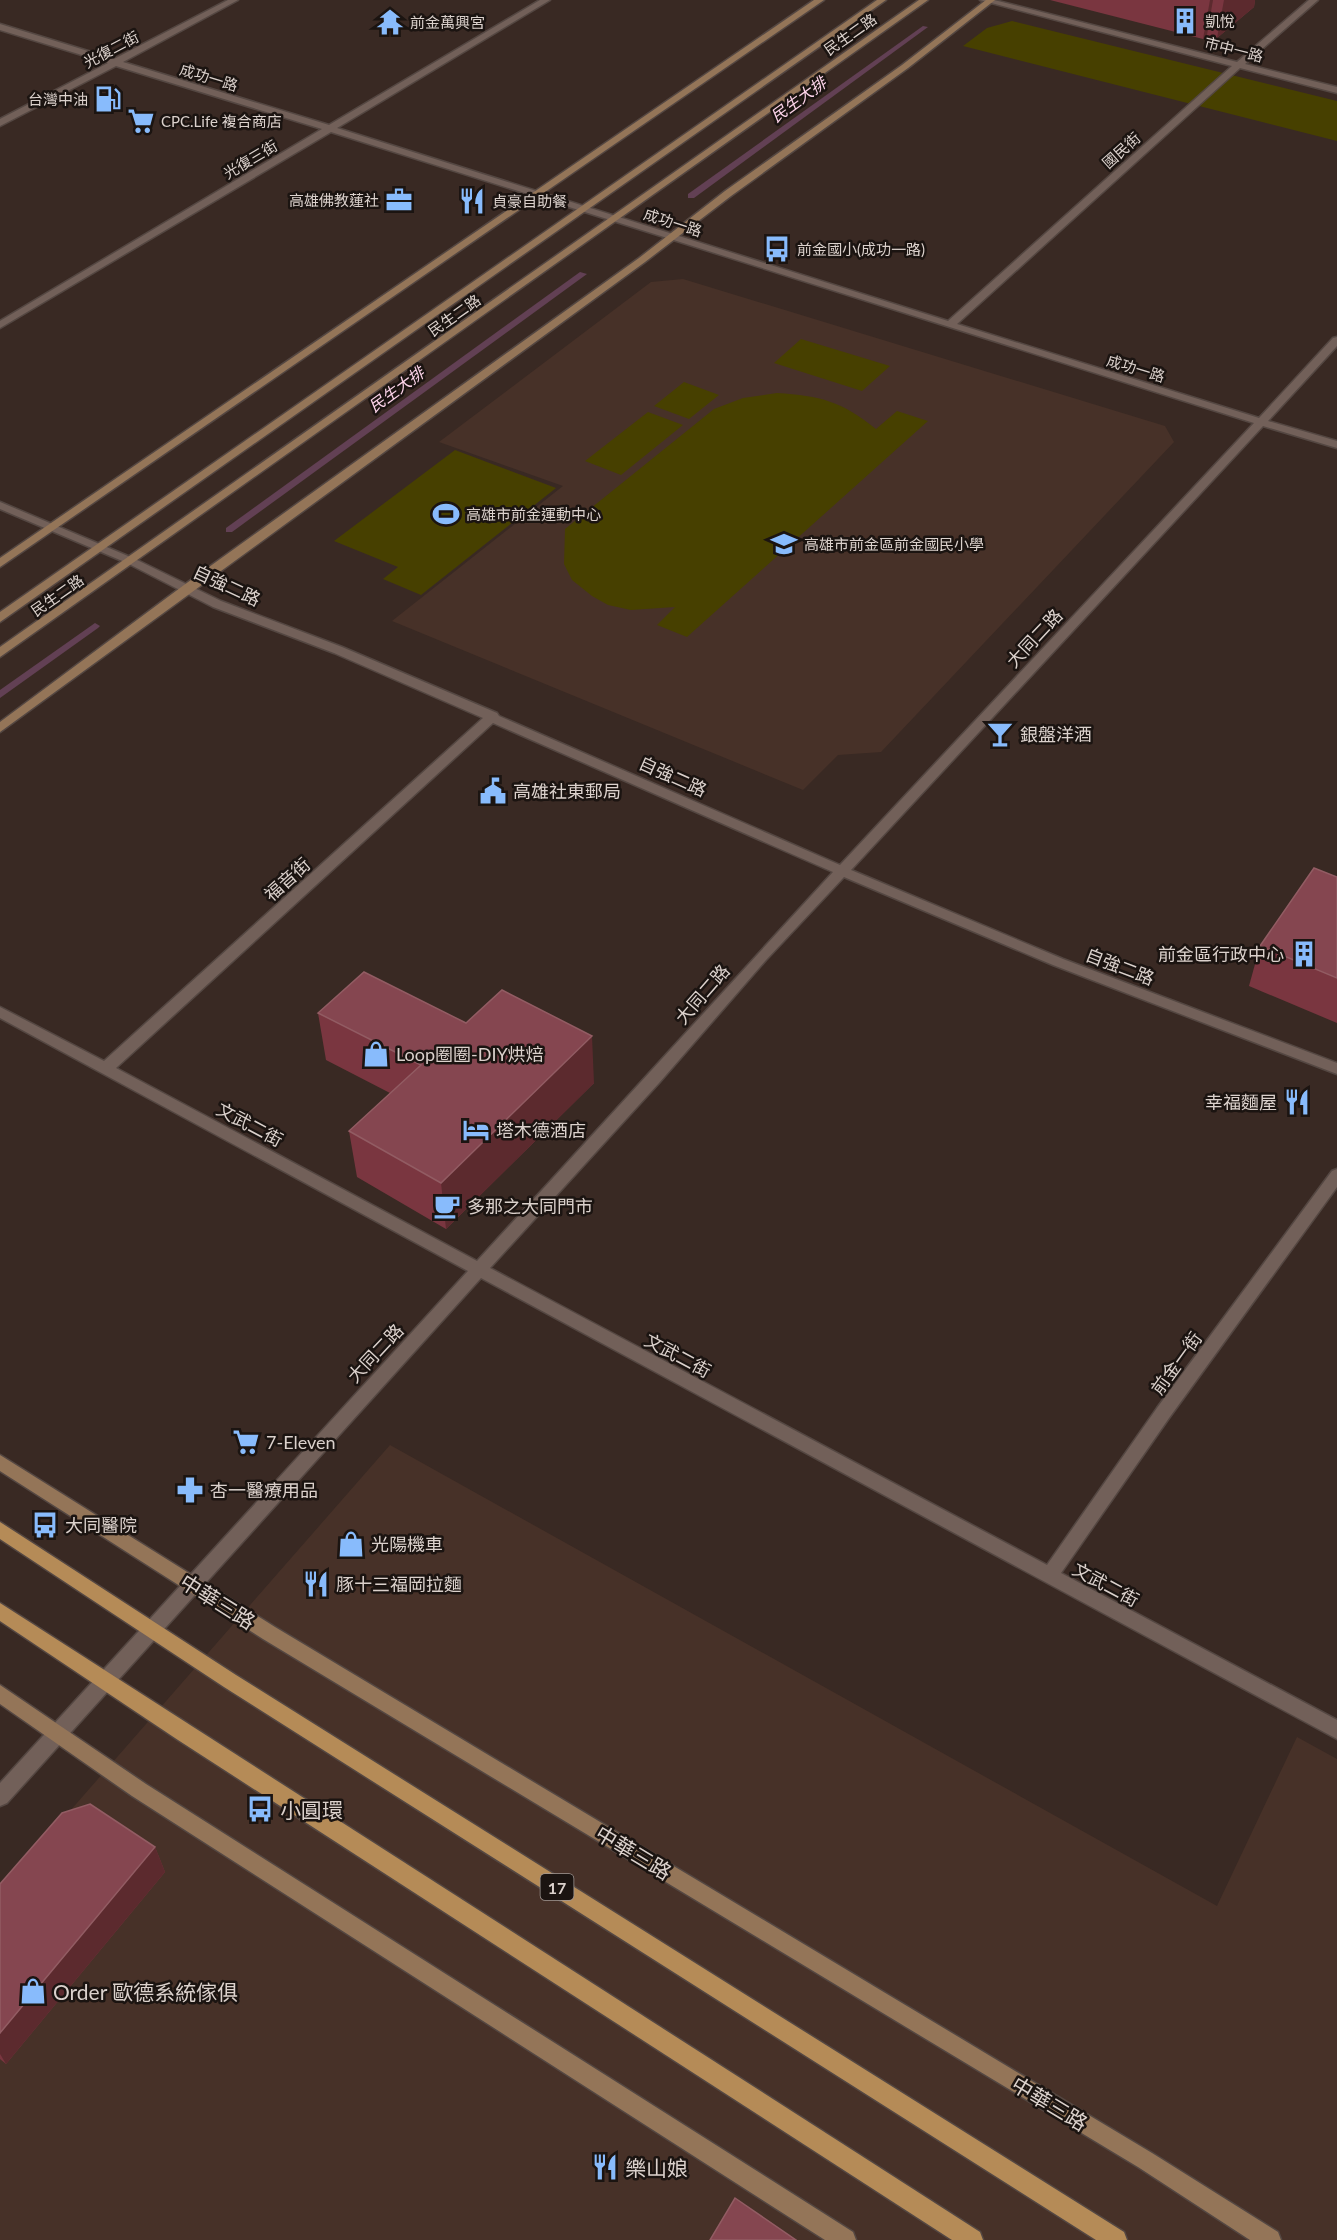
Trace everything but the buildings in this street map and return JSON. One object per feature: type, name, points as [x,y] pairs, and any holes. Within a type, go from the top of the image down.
[{"type":"main road","points":[[0,563],[820,0]]},
{"type":"main road","name":"民生二路","points":[[0,618],[882,0]]},
{"type":"main road","name":"民生二路","points":[[0,654],[924,0]]},
{"type":"main road","points":[[0,728],[188,588],[642,260],[670,237],[937,43],[988,0]]},
{"type":"main road","name":"中華三路","points":[[0,1462],[191,1585],[1145,2160],[1270,2240]]},
{"type":"main road","name":"17","points":[[0,1530],[151,1630],[1116,2240]]},
{"type":"main road","points":[[0,1611],[972,2240]]},
{"type":"main road","points":[[0,1693],[139,1790],[845,2240]]},
{"type":"street","name":"光復二街","points":[[0,123],[234,0]]},
{"type":"street","name":"光復三街","points":[[0,325],[546,0]]},
{"type":"street","name":"市中一路","points":[[988,0],[1337,90]]},
{"type":"street","name":"國民街","points":[[951,325],[1190,107],[1314,0]]},
{"type":"street","name":"成功一路","points":[[0,27],[1337,445]]},
{"type":"street","name":"大同二路","points":[[0,1797],[334,1425],[842,869],[1337,340]]},
{"type":"street","name":"自強二路","points":[[0,505],[131,561],[217,604],[338,650],[493,716],[902,897],[1058,962],[1337,1069]]},
{"type":"street","name":"福音街","points":[[105,1069],[493,716]]},
{"type":"street","name":"文武二街","points":[[0,1012],[1337,1730]]},
{"type":"street","name":"前金一街","points":[[1049,1576],[1163,1413],[1337,1175]]},
{"type":"shaded area","points":[[1012,21],[1337,101],[1337,141],[963,46],[987,28]]},
{"type":"shaded area","name":"高雄市前金區前金國民小學","points":[[683,279],[1165,426],[1174,442],[881,752],[838,755],[803,790],[392,621],[563,486],[439,442],[651,282]]},
{"type":"shaded area","points":[[801,339],[890,366],[862,391],[774,363]]},
{"type":"shaded area","points":[[684,382],[719,395],[689,419],[654,406]]},
{"type":"shaded area","points":[[777,393],[818,398],[841,406],[876,429],[897,411],[928,421],[687,637],[657,625],[675,607],[631,610],[608,605],[572,580],[564,564],[565,529],[714,409],[743,398]]},
{"type":"shaded area","points":[[648,412],[683,425],[621,475],[585,461]]},
{"type":"shaded area","name":"高雄市前金運動中心","points":[[455,450],[556,488],[421,595],[383,579],[398,567],[334,541]]},
{"type":"shaded area","points":[[390,1445],[1217,1906],[1297,1737],[1337,1759],[1337,2240],[0,2240],[0,1891]]},
{"type":"waterway","name":"民生大排","points":[[691,196],[925,27]]},
{"type":"waterway","name":"民生大排","points":[[229,530],[583,274]]},
{"type":"waterway","name":"民生大排","points":[[0,695],[95,626]]},
{"type":"place","name":"凱悅","points":[[1185,21]]},
{"type":"place","name":"前金萬興宮","points":[[390,22]]},
{"type":"place","name":"台灣中油","points":[[108,99]]},
{"type":"place","name":"CPC.Life 複合商店","points":[[141,121]]},
{"type":"place","name":"高雄佛教蓮社","points":[[399,200]]},
{"type":"place","name":"貞豪自助餐","points":[[472,201]]},
{"type":"place","name":"前金國小(成功一路)","points":[[777,249]]},
{"type":"place","name":"高雄市前金運動中心","points":[[446,514]]},
{"type":"place","name":"高雄市前金區前金國民小學","points":[[784,544]]},
{"type":"place","name":"銀盤洋酒","points":[[1000,734]]},
{"type":"place","name":"高雄社東郵局","points":[[493,791]]},
{"type":"place","name":"前金區行政中心","points":[[1304,954]]},
{"type":"place","name":"Loop圈圈-DIY烘焙","points":[[376,1054]]},
{"type":"place","name":"幸福麵屋","points":[[1297,1102]]},
{"type":"place","name":"塔木德酒店","points":[[476,1130]]},
{"type":"place","name":"多那之大同門市","points":[[447,1206]]},
{"type":"place","name":"7-Eleven","points":[[246,1442]]},
{"type":"place","name":"杏一醫療用品","points":[[190,1490]]},
{"type":"place","name":"大同醫院","points":[[45,1525]]},
{"type":"place","name":"光陽機車","points":[[351,1544]]},
{"type":"place","name":"豚十三福岡拉麵","points":[[316,1584]]},
{"type":"place","name":"小圓環","points":[[260,1809]]},
{"type":"place","name":"Order 歐德系統傢俱","points":[[33,1991]]},
{"type":"place","name":"樂山娘","points":[[605,2167]]}]
